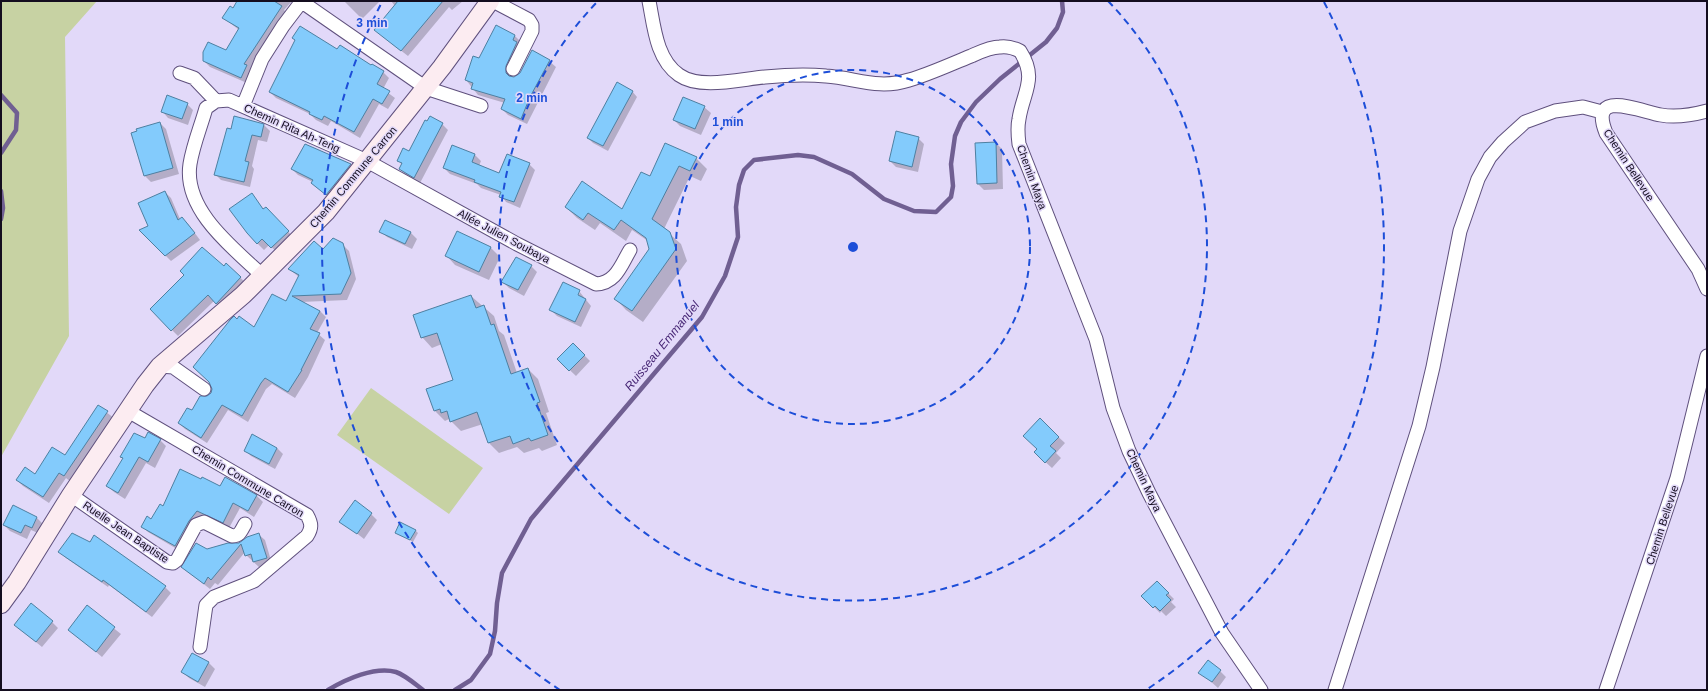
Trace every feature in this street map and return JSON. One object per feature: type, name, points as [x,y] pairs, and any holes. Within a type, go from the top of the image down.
[{"type":"street","points":[[243,106],[262,59],[283,26],[302,1],[426,88],[481,106]]},
{"type":"street","name":"Chemin Commune Carron","points":[[1,604],[17,582],[71,495],[160,366],[262,276],[326,212],[426,88],[490,1]]},
{"type":"street","points":[[493,1],[529,20],[532,25],[532,32],[513,70]]},
{"type":"street","name":"Chemin Maya","points":[[649,1],[655,35],[668,65],[680,75],[695,81],[725,82],[796,75],[827,76],[876,85],[886,85],[910,80],[990,48],[1007,47],[1020,51],[1027,66],[1030,79],[1019,119],[1019,144],[1096,339],[1113,408],[1139,472],[1181,556],[1222,632],[1261,690]]},
{"type":"street","points":[[180,73],[194,78],[216,101],[206,108],[190,164],[192,188],[201,211],[229,246],[262,276]]},
{"type":"street","name":"Chemin Rita Ah-Teng","points":[[216,101],[229,100],[367,161]]},
{"type":"street","points":[[1335,690],[1419,426],[1433,367],[1460,231],[1478,179],[1490,158],[1503,142],[1525,122],[1555,111],[1583,107],[1602,112],[1605,108],[1612,105],[1661,115],[1676,116],[1693,115],[1707,111]]},
{"type":"street","name":"Chemin Bellevue","points":[[1602,112],[1602,123],[1606,133],[1698,269],[1707,289]]},
{"type":"street","name":"Allée Julien Soubaya","points":[[367,161],[510,240],[596,284],[609,282],[613,278],[630,250]]},
{"type":"street","name":"Chemin Bellevue","points":[[1606,690],[1677,478],[1707,356]]},
{"type":"street","points":[[160,366],[173,367],[204,389]]},
{"type":"street","name":"Chemin Commune Carron","points":[[128,411],[307,515],[311,524],[311,529],[306,536],[254,581],[220,594],[214,597],[206,605],[200,647]]},
{"type":"street","name":"Ruelle Jean Baptiste","points":[[71,495],[167,562],[173,563],[177,560],[196,525],[200,522],[204,522],[232,536],[239,534],[245,524]]},
{"type":"green space","points":[[1,1],[97,1],[65,37],[69,336],[1,457]]},
{"type":"green space","points":[[371,388],[483,468],[449,514],[337,435]]},
{"type":"building","points":[[237,1],[274,1],[282,6],[244,64],[247,65],[241,78],[203,61],[203,52],[208,42],[226,50],[239,28],[222,18],[230,6],[233,8]]},
{"type":"building","points":[[398,1],[443,1],[401,51],[374,30]]},
{"type":"building","points":[[496,25],[515,35],[513,40],[517,42],[506,66],[506,73],[509,76],[514,77],[520,73],[532,50],[550,60],[530,97],[521,119],[501,109],[505,99],[471,89],[473,83],[465,80],[473,56],[479,58]]},
{"type":"building","points":[[300,26],[337,49],[340,45],[371,65],[372,64],[384,71],[377,84],[390,91],[382,104],[373,99],[354,132],[324,116],[322,120],[309,114],[310,112],[269,92],[295,40],[292,38]]},
{"type":"building","points":[[617,82],[633,91],[603,146],[587,138]]},
{"type":"building","points":[[167,95],[188,103],[182,119],[161,112]]},
{"type":"building","points":[[683,97],[705,106],[695,129],[673,120]]},
{"type":"building","points":[[234,116],[264,124],[261,137],[252,135],[245,161],[249,162],[244,182],[214,175],[227,128],[231,129]]},
{"type":"building","points":[[430,116],[443,123],[414,178],[399,169],[402,163],[397,161],[403,148],[409,151],[425,120],[427,121]]},
{"type":"building","points":[[160,122],[173,168],[144,176],[131,133],[137,131],[136,129]]},
{"type":"building","points":[[896,131],[919,137],[912,167],[889,161]]},
{"type":"building","points":[[996,142],[997,183],[977,184],[975,143]]},
{"type":"building","points":[[665,143],[697,157],[690,171],[679,166],[652,219],[670,232],[676,249],[632,311],[614,299],[649,249],[646,238],[621,220],[614,230],[588,213],[583,220],[565,207],[582,181],[622,209],[641,172],[650,176]]},
{"type":"building","points":[[305,144],[351,164],[326,195],[311,183],[313,180],[291,169]]},
{"type":"building","points":[[452,145],[475,154],[472,162],[499,173],[507,154],[530,163],[514,202],[499,197],[501,192],[443,168]]},
{"type":"building","points":[[165,191],[178,220],[182,217],[195,233],[165,256],[139,230],[148,226],[138,203]]},
{"type":"building","points":[[252,193],[263,209],[266,207],[289,231],[271,248],[262,239],[257,244],[229,209]]},
{"type":"building","points":[[385,220],[411,232],[405,244],[379,232]]},
{"type":"building","points":[[457,231],[491,247],[479,272],[445,256]]},
{"type":"building","points":[[333,238],[343,243],[351,273],[341,294],[292,296],[320,311],[310,329],[320,333],[302,370],[288,392],[265,378],[242,416],[222,405],[201,438],[178,423],[187,408],[192,410],[200,396],[207,396],[211,393],[212,389],[209,382],[193,367],[230,320],[234,316],[237,319],[239,316],[254,327],[272,294],[286,301],[299,275],[288,269],[314,241],[323,249]]},
{"type":"building","points":[[202,247],[224,266],[226,263],[241,277],[216,304],[208,295],[171,331],[150,309],[184,275],[180,271]]},
{"type":"building","points":[[516,257],[532,265],[518,290],[501,282]]},
{"type":"building","points":[[563,282],[580,290],[578,295],[586,299],[575,322],[549,310]]},
{"type":"building","points":[[471,295],[476,308],[484,305],[491,325],[494,324],[511,374],[528,368],[540,402],[537,403],[548,435],[531,441],[529,438],[513,444],[510,436],[488,443],[477,412],[450,422],[447,411],[441,413],[440,409],[434,411],[426,389],[453,380],[437,333],[421,338],[413,315]]},
{"type":"building","points":[[573,343],[585,355],[569,371],[557,359]]},
{"type":"building","points":[[98,405],[108,411],[64,476],[59,473],[43,497],[16,480],[25,467],[35,474],[52,447],[65,455]]},
{"type":"building","points":[[1040,418],[1059,437],[1050,446],[1056,451],[1045,463],[1034,452],[1037,449],[1023,436]]},
{"type":"building","points":[[148,432],[161,439],[148,462],[139,457],[118,493],[106,486],[123,458],[120,457],[134,433],[145,438]]},
{"type":"building","points":[[252,434],[277,448],[269,464],[244,451]]},
{"type":"building","points":[[180,469],[201,479],[202,477],[220,486],[225,477],[257,495],[248,511],[233,503],[223,523],[197,511],[189,521],[175,546],[141,527],[147,516],[151,519],[160,504],[163,506]]},
{"type":"building","points":[[355,500],[372,513],[357,534],[339,522]]},
{"type":"building","points":[[13,505],[37,517],[32,528],[25,525],[21,533],[3,525]]},
{"type":"building","points":[[400,522],[416,530],[410,540],[395,533]]},
{"type":"building","points":[[72,533],[90,542],[94,535],[166,586],[146,612],[103,580],[102,582],[58,552]]},
{"type":"building","points":[[259,533],[267,558],[253,562],[251,554],[245,556],[241,544],[211,580],[208,577],[204,584],[181,567],[196,543],[207,549],[228,543],[239,543],[247,537]]},
{"type":"building","points":[[1157,581],[1169,593],[1166,595],[1171,600],[1160,611],[1155,606],[1153,608],[1141,596]]},
{"type":"building","points":[[31,603],[53,621],[36,642],[14,625]]},
{"type":"building","points":[[87,605],[115,627],[96,652],[68,630]]},
{"type":"building","points":[[192,653],[209,662],[198,682],[181,672]]},
{"type":"building","points":[[1208,660],[1221,670],[1212,682],[1198,673]]},
{"type":"waterway","name":"Ruisseau Emmanuel","points":[[455,690],[471,680],[490,654],[495,631],[497,603],[502,573],[531,519],[702,317],[725,276],[738,237],[736,207],[739,185],[744,170],[754,160],[798,155],[814,157],[852,174],[884,199],[914,211],[936,212],[951,197],[953,186],[951,164],[955,136],[961,122],[976,102],[1000,79],[1046,42],[1057,28],[1063,12],[1062,1]]},
{"type":"waterway","points":[[1,95],[17,113],[16,130],[1,153]]},
{"type":"waterway","points":[[1,191],[3,208],[1,219]]},
{"type":"waterway","name":"Ruisseau Emmanuel","points":[[328,690],[352,678],[370,672],[379,671],[396,672],[403,675],[423,690]]}]
